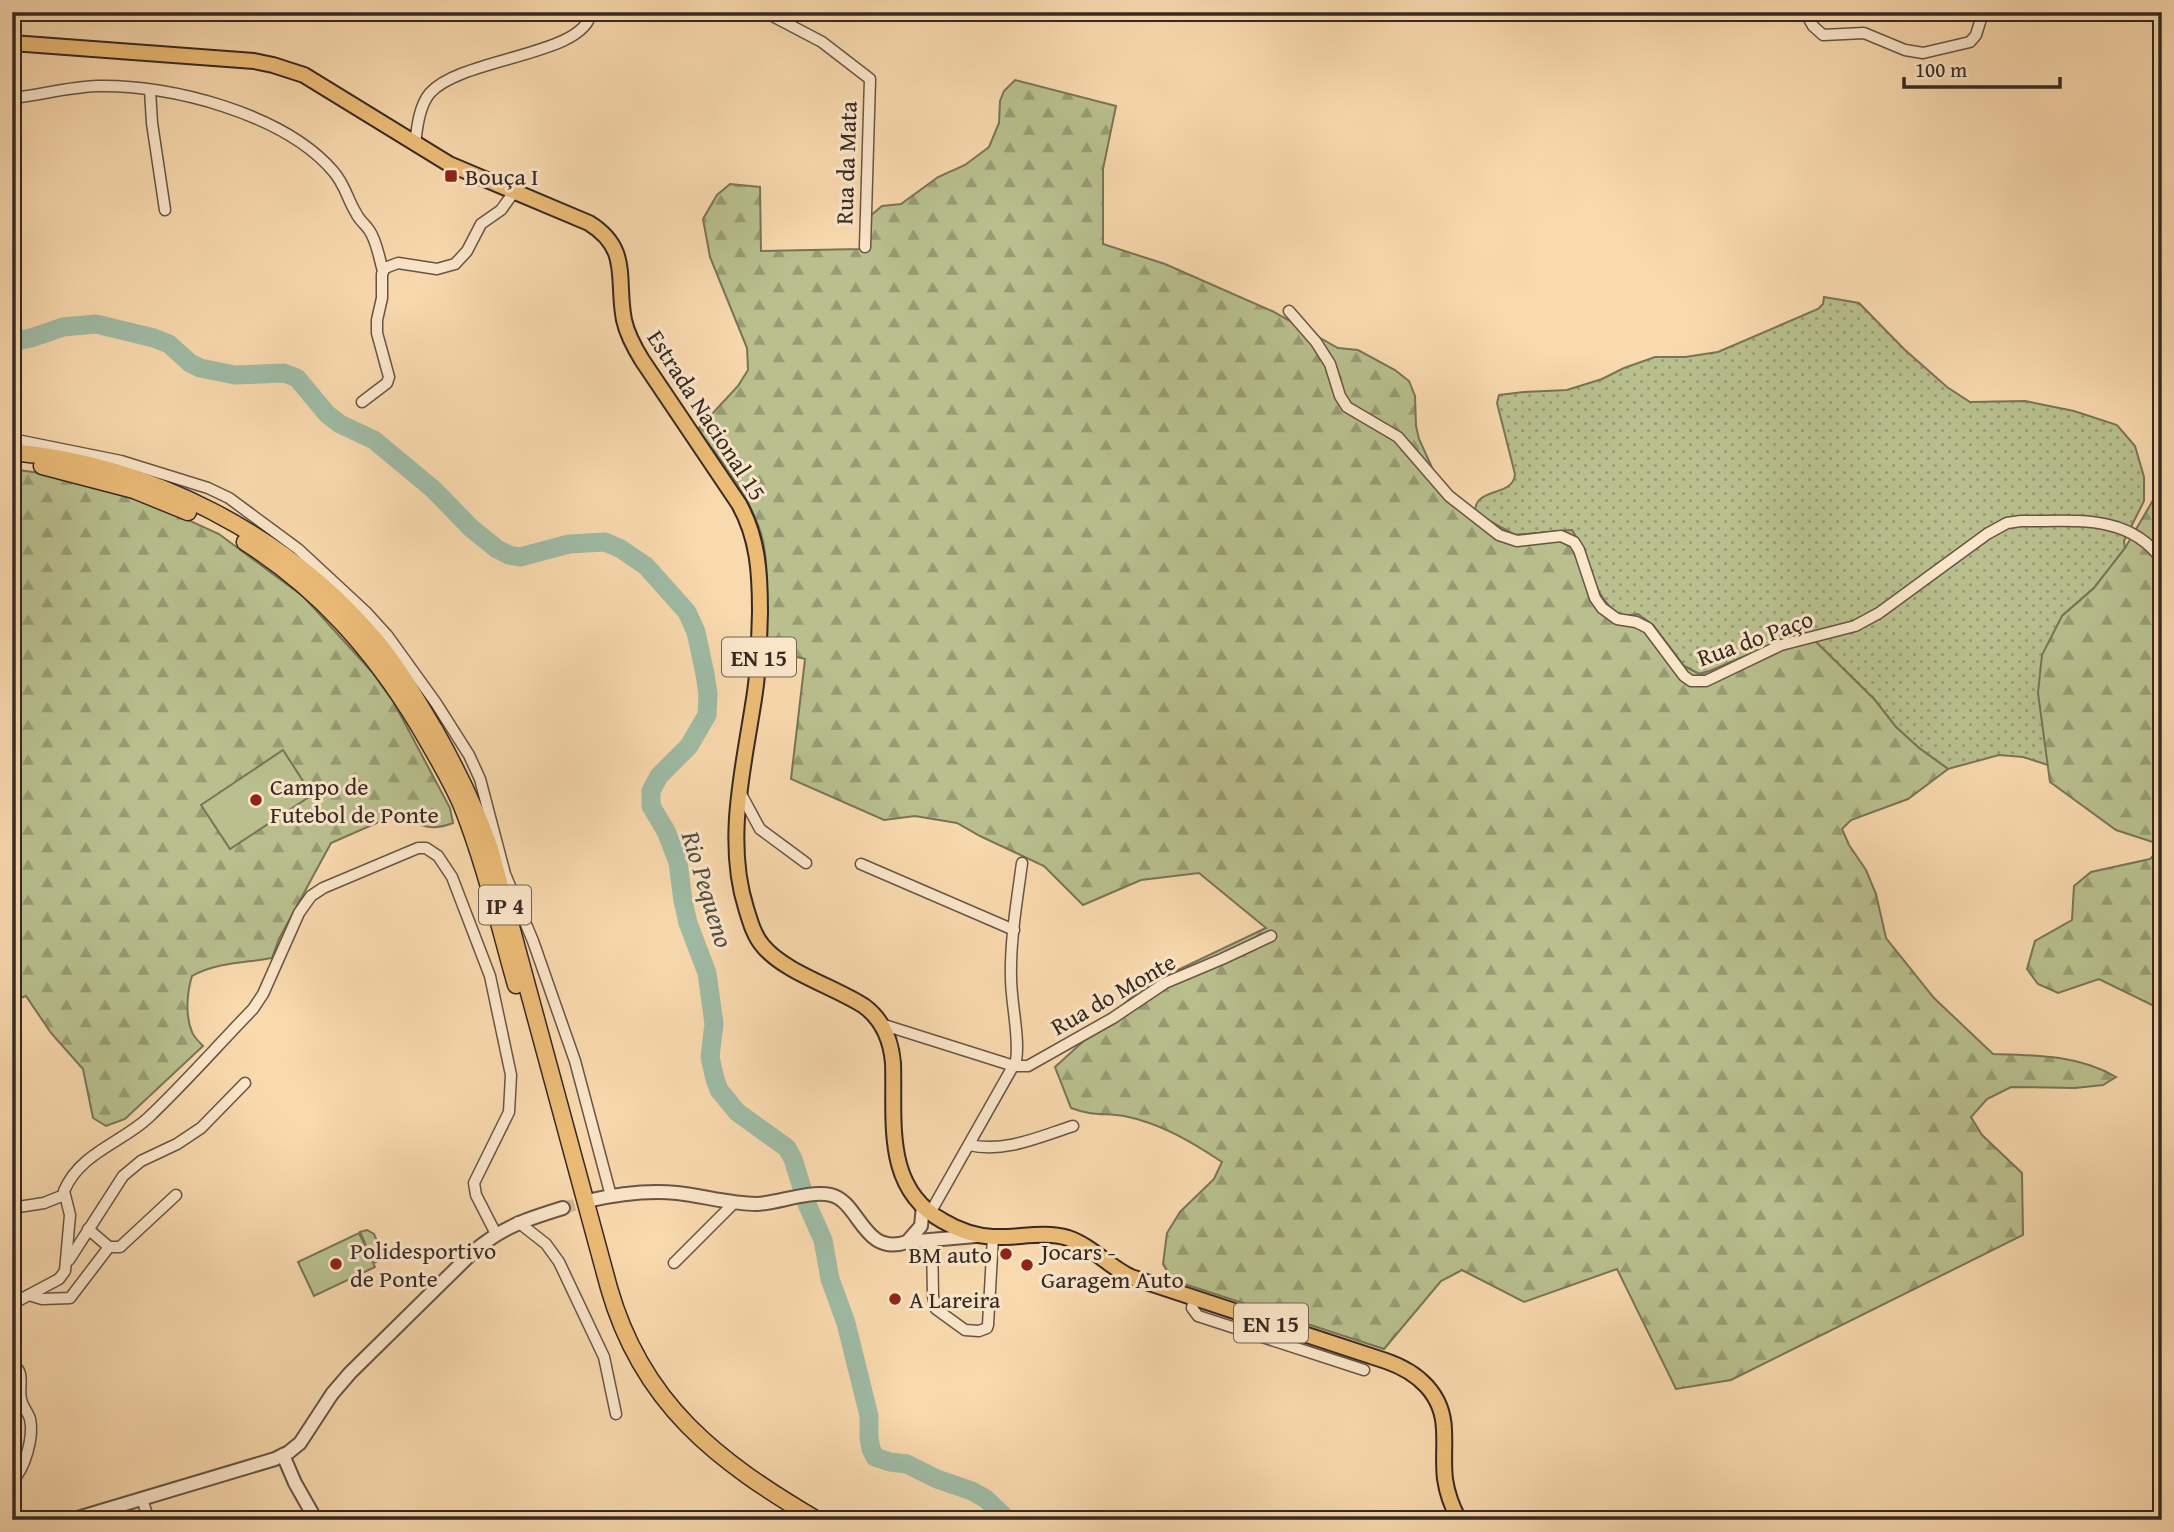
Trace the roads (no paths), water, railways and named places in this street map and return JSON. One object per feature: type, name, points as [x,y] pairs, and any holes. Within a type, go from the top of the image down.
[{"type":"highway","name":"IP 4","points":[[12,452],[68,460],[118,473],[171,492],[221,516],[271,545],[306,572],[355,618],[384,652],[419,704],[449,756],[468,792],[485,835],[613,1303],[631,1345],[656,1386],[698,1436],[745,1476],[817,1520]]},
{"type":"highway","name":"IP 4","points":[[12,463],[52,468],[134,489],[225,530],[293,576],[347,626],[382,668],[453,785],[470,829],[592,1260],[620,1345],[643,1387],[689,1441],[731,1477],[798,1520]]},
{"type":"main road","name":"Estrada Nacional 15","points":[[12,43],[254,61],[273,65],[316,81],[449,164],[589,223],[606,236],[620,264],[624,322],[634,348],[732,494],[750,529],[757,551],[760,575],[759,654],[736,838],[739,881],[749,918],[761,944],[782,962],[864,1006],[881,1024]]},
{"type":"main road","points":[[881,1024],[892,1056],[896,1156],[906,1183],[935,1217]]},
{"type":"main road","name":"EN 15","points":[[935,1217],[986,1236],[1042,1235],[1069,1238],[1087,1247],[1125,1274],[1406,1369],[1420,1379],[1433,1394],[1441,1412],[1444,1427],[1445,1481],[1459,1520]]},
{"type":"street","points":[[415,144],[418,120],[426,99],[441,84],[467,70],[532,52],[566,39],[587,24],[591,12]]},
{"type":"street","name":"Rua da Mata","points":[[765,12],[822,42],[870,79],[864,247]]},
{"type":"street","points":[[1805,12],[1813,26],[1823,35],[1867,34],[1902,49],[1921,53],[1970,42],[1976,35],[1983,12]]},
{"type":"street","points":[[12,98],[95,86],[150,90],[223,105],[283,132],[330,168],[344,185],[356,214],[372,235],[383,271],[377,333],[389,377],[384,385],[362,402]]},
{"type":"street","points":[[150,90],[152,123],[165,210]]},
{"type":"street","points":[[383,271],[388,265],[398,263],[437,268],[455,264],[467,251],[481,224],[501,210],[514,192]]},
{"type":"street","name":"Rua do Paço","points":[[1289,311],[1316,342],[1330,364],[1336,378],[1337,390],[1348,407],[1398,437],[1449,496],[1499,535],[1517,541],[1556,536],[1574,542],[1602,608],[1617,619],[1636,622],[1648,628],[1684,676],[1692,681],[1706,681],[1781,645],[1863,623],[1987,534],[2007,523],[2109,523],[2149,545],[2162,559]]},
{"type":"street","points":[[12,439],[121,461],[208,488],[233,499],[298,549],[387,635],[436,703],[469,755],[480,779],[505,874],[533,941],[577,1068],[611,1196]]},
{"type":"street","points":[[740,792],[760,829],[806,863]]},
{"type":"street","points":[[12,1304],[61,1277],[65,1271],[70,1215],[64,1195],[67,1185],[84,1161],[147,1119],[253,1009],[263,994],[307,899],[323,888],[422,848],[441,858],[452,877],[490,976],[511,1075],[509,1112],[474,1183],[477,1199],[496,1234]]},
{"type":"street","points":[[587,1201],[611,1196],[667,1192],[760,1203],[826,1195],[837,1198],[866,1230],[892,1245],[934,1233],[935,1217],[969,1145],[1014,1066],[1017,1050],[1011,976],[1013,930],[1022,863]]},
{"type":"street","points":[[861,864],[1013,930]]},
{"type":"street","name":"Rua do Monte","points":[[1014,1066],[1023,1067],[1037,1062],[1113,1018],[1158,987],[1270,936]]},
{"type":"street","points":[[881,1024],[1014,1066]]},
{"type":"street","points":[[67,1263],[118,1182],[129,1170],[200,1129],[245,1083]]},
{"type":"street","points":[[969,1145],[987,1148],[1013,1146],[1073,1126]]},
{"type":"street","points":[[12,1208],[44,1203],[64,1195]]},
{"type":"street","points":[[88,1229],[109,1247],[118,1248],[176,1195]]},
{"type":"street","points":[[674,1263],[735,1202]]},
{"type":"street","points":[[71,1520],[283,1455],[300,1443],[332,1394],[350,1373],[472,1252],[518,1222],[563,1208]]},
{"type":"street","points":[[918,1239],[986,1236],[987,1328],[979,1331],[965,1330],[936,1309],[918,1239],[923,1221],[935,1217]]},
{"type":"street","points":[[518,1222],[546,1244],[559,1262],[604,1357],[616,1413]]},
{"type":"street","points":[[29,1295],[41,1299],[70,1298],[109,1247]]},
{"type":"street","points":[[1194,1298],[1192,1308],[1198,1317],[1364,1370]]},
{"type":"street","points":[[12,1364],[21,1373],[20,1398],[30,1425],[26,1458],[18,1476],[12,1481]]},
{"type":"street","points":[[283,1455],[316,1520]]},
{"type":"street","points":[[142,1499],[149,1520]]},
{"type":"waterway","name":"Rio Pequeno","points":[[12,339],[17,341],[63,327],[96,324],[169,344],[190,363],[200,368],[235,375],[284,373],[297,378],[327,414],[340,424],[374,440],[433,489],[471,528],[497,549],[520,557],[569,544],[605,542],[646,566],[687,612],[696,632],[705,674],[707,715],[689,746],[659,776],[651,791],[651,806],[666,831],[678,862],[688,923],[707,973],[714,1024],[710,1057],[715,1079],[719,1090],[737,1112],[787,1148],[793,1159],[807,1204],[823,1240],[830,1279],[846,1323],[869,1416],[869,1438],[875,1457],[907,1464],[937,1479],[972,1491],[986,1499],[1008,1520]]},
{"type":"tunnel","points":[[563,1208],[587,1201]]},
{"type":"place","name":"Bouça I","points":[[451,176]]},
{"type":"place","name":"Campo de Futebol de Ponte","points":[[256,800]]},
{"type":"place","name":"BM auto","points":[[1006,1254]]},
{"type":"place","name":"Polidesportivo de Ponte","points":[[336,1264]]},
{"type":"place","name":"Jocars - Garagem Auto","points":[[1027,1265]]},
{"type":"place","name":"A Lareira","points":[[895,1299]]}]
